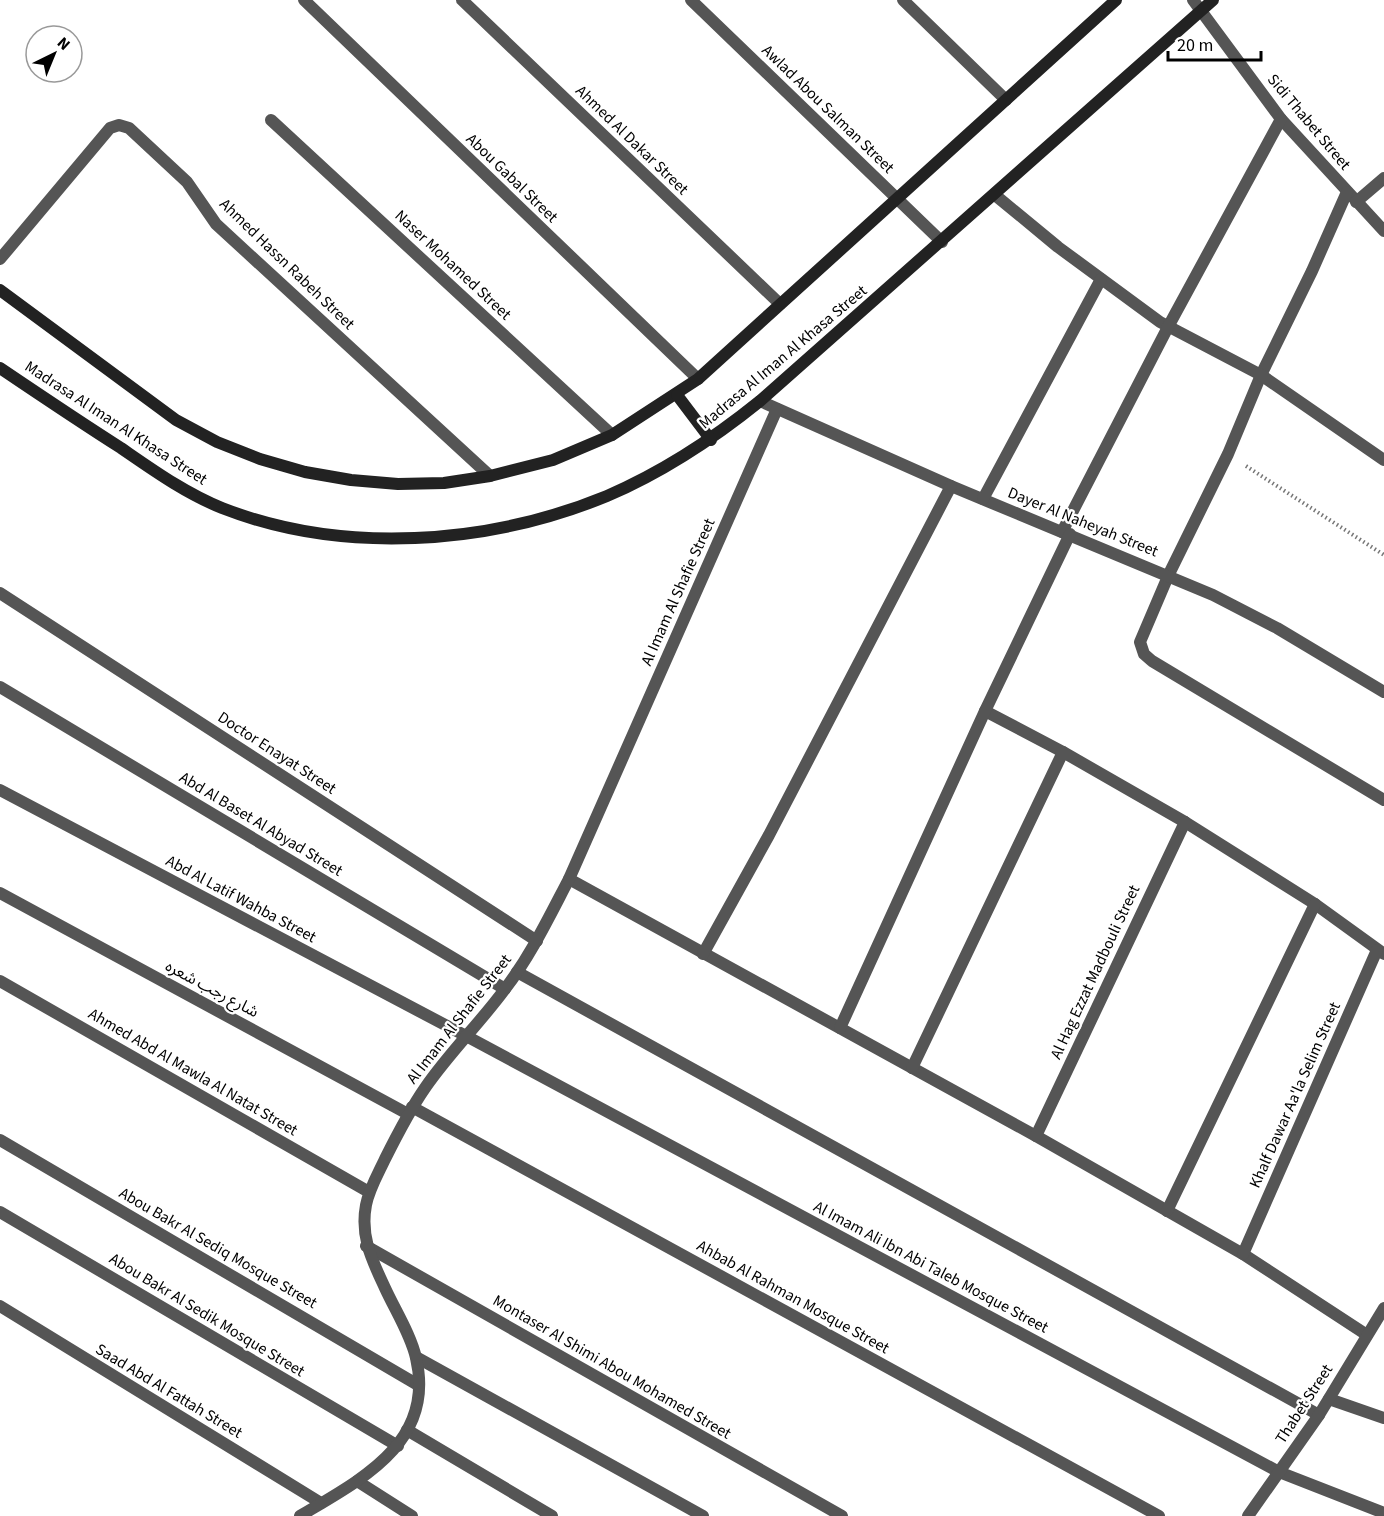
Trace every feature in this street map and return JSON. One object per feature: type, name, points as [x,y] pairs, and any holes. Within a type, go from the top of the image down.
[{"type":"street","name":"Abou Gabal Street","points":[[304,0],[698,379]]},
{"type":"street","name":"Ahmed Al Dakar Street","points":[[462,0],[780,304]]},
{"type":"street","name":"Awlad Abou Salman Street","points":[[691,0],[942,242]]},
{"type":"street","points":[[903,0],[1006,100]]},
{"type":"street","points":[[0,290],[176,420],[217,442],[260,459],[305,472],[363,481],[444,483],[490,476],[553,460],[612,435],[677,395],[698,379],[1116,0]]},
{"type":"street","name":"Madrasa Al Iman Al Khasa Street","points":[[0,368],[179,487],[257,520],[350,536],[412,538],[455,534],[552,515],[607,496],[711,440],[760,401],[995,195],[1197,5],[1213,0]]},
{"type":"street","name":"Sidi Thabet Street","points":[[1197,5],[1281,119],[1384,231]]},
{"type":"street","points":[[840,1028],[1066,533],[1168,327],[1281,119]]},
{"type":"street","name":"Naser Mohamed Street","points":[[272,120],[612,435]]},
{"type":"street","name":"Ahmed Hassn Rabeh Street","points":[[0,259],[110,128],[119,125],[129,128],[187,182],[216,224],[490,476]]},
{"type":"street","points":[[1356,202],[1384,178]]},
{"type":"street","points":[[1347,192],[1312,271],[1261,375],[1228,454],[1168,574],[1142,634],[1141,649],[1147,657],[1384,800]]},
{"type":"street","points":[[995,195],[1101,279],[1168,327],[1261,375],[1384,460]]},
{"type":"street","points":[[983,500],[1101,279]]},
{"type":"street","points":[[677,395],[711,440]]},
{"type":"street","name":"Dayer Al Naheyah Street","points":[[760,401],[983,500],[1168,574],[1277,628],[1384,692]]},
{"type":"street","name":"Al Imam Al Shafie Street","points":[[300,1516],[373,1472],[398,1446],[415,1408],[418,1385],[416,1357],[366,1246],[364,1218],[369,1192],[410,1111],[506,989],[537,941],[569,879],[777,409]]},
{"type":"street","points":[[703,954],[845,692],[951,486]]},
{"type":"street","name":"Doctor Enayat Street","points":[[0,593],[537,941]]},
{"type":"street","name":"Abd Al Baset Al Abyad Street","points":[[0,687],[506,989]]},
{"type":"street","points":[[984,711],[1063,752],[1185,822],[1315,904],[1381,952]]},
{"type":"street","points":[[912,1068],[1063,752]]},
{"type":"street","name":"Abd Al Latif Wahba Street","points":[[0,790],[468,1036]]},
{"type":"street","name":"Al Hag Ezzat Madbouli Street","points":[[1036,1136],[1185,822]]},
{"type":"street","points":[[569,879],[1036,1136],[1243,1254],[1367,1335]]},
{"type":"street","name":"شارع رجب شعره","points":[[0,893],[410,1111]]},
{"type":"street","points":[[1167,1211],[1315,904]]},
{"type":"street","name":"Khalf Dawar Aa'la Selim Street","points":[[1243,1254],[1381,952]]},
{"type":"street","points":[[517,972],[1319,1415]]},
{"type":"street","name":"Ahmed Abd Al Mawla Al Natat Street","points":[[0,981],[369,1192]]},
{"type":"street","name":"Al Imam Ali Ibn Abi Taleb Mosque Street","points":[[468,1036],[1279,1472],[1384,1513]]},
{"type":"street","name":"Ahbab Al Rahman Mosque Street","points":[[410,1111],[1159,1516]]},
{"type":"street","name":"Abou Bakr Al Sediq Mosque Street","points":[[0,1140],[418,1385]]},
{"type":"street","name":"Abou Bakr Al Sedik Mosque Street","points":[[0,1212],[398,1446]]},
{"type":"street","name":"Montaser Al Shimi Abou Mohamed Street","points":[[366,1246],[842,1516]]},
{"type":"street","name":"Saad Abd Al Fattah Street","points":[[0,1306],[321,1503]]},
{"type":"street","name":"Thabet Street","points":[[1248,1516],[1319,1415],[1382,1314]]},
{"type":"street","points":[[416,1357],[703,1516]]},
{"type":"street","points":[[1329,1399],[1384,1418]]},
{"type":"street","points":[[407,1430],[552,1516]]},
{"type":"street","points":[[357,1481],[412,1516]]},
{"type":"path","points":[[1228,454],[1384,555]]}]
